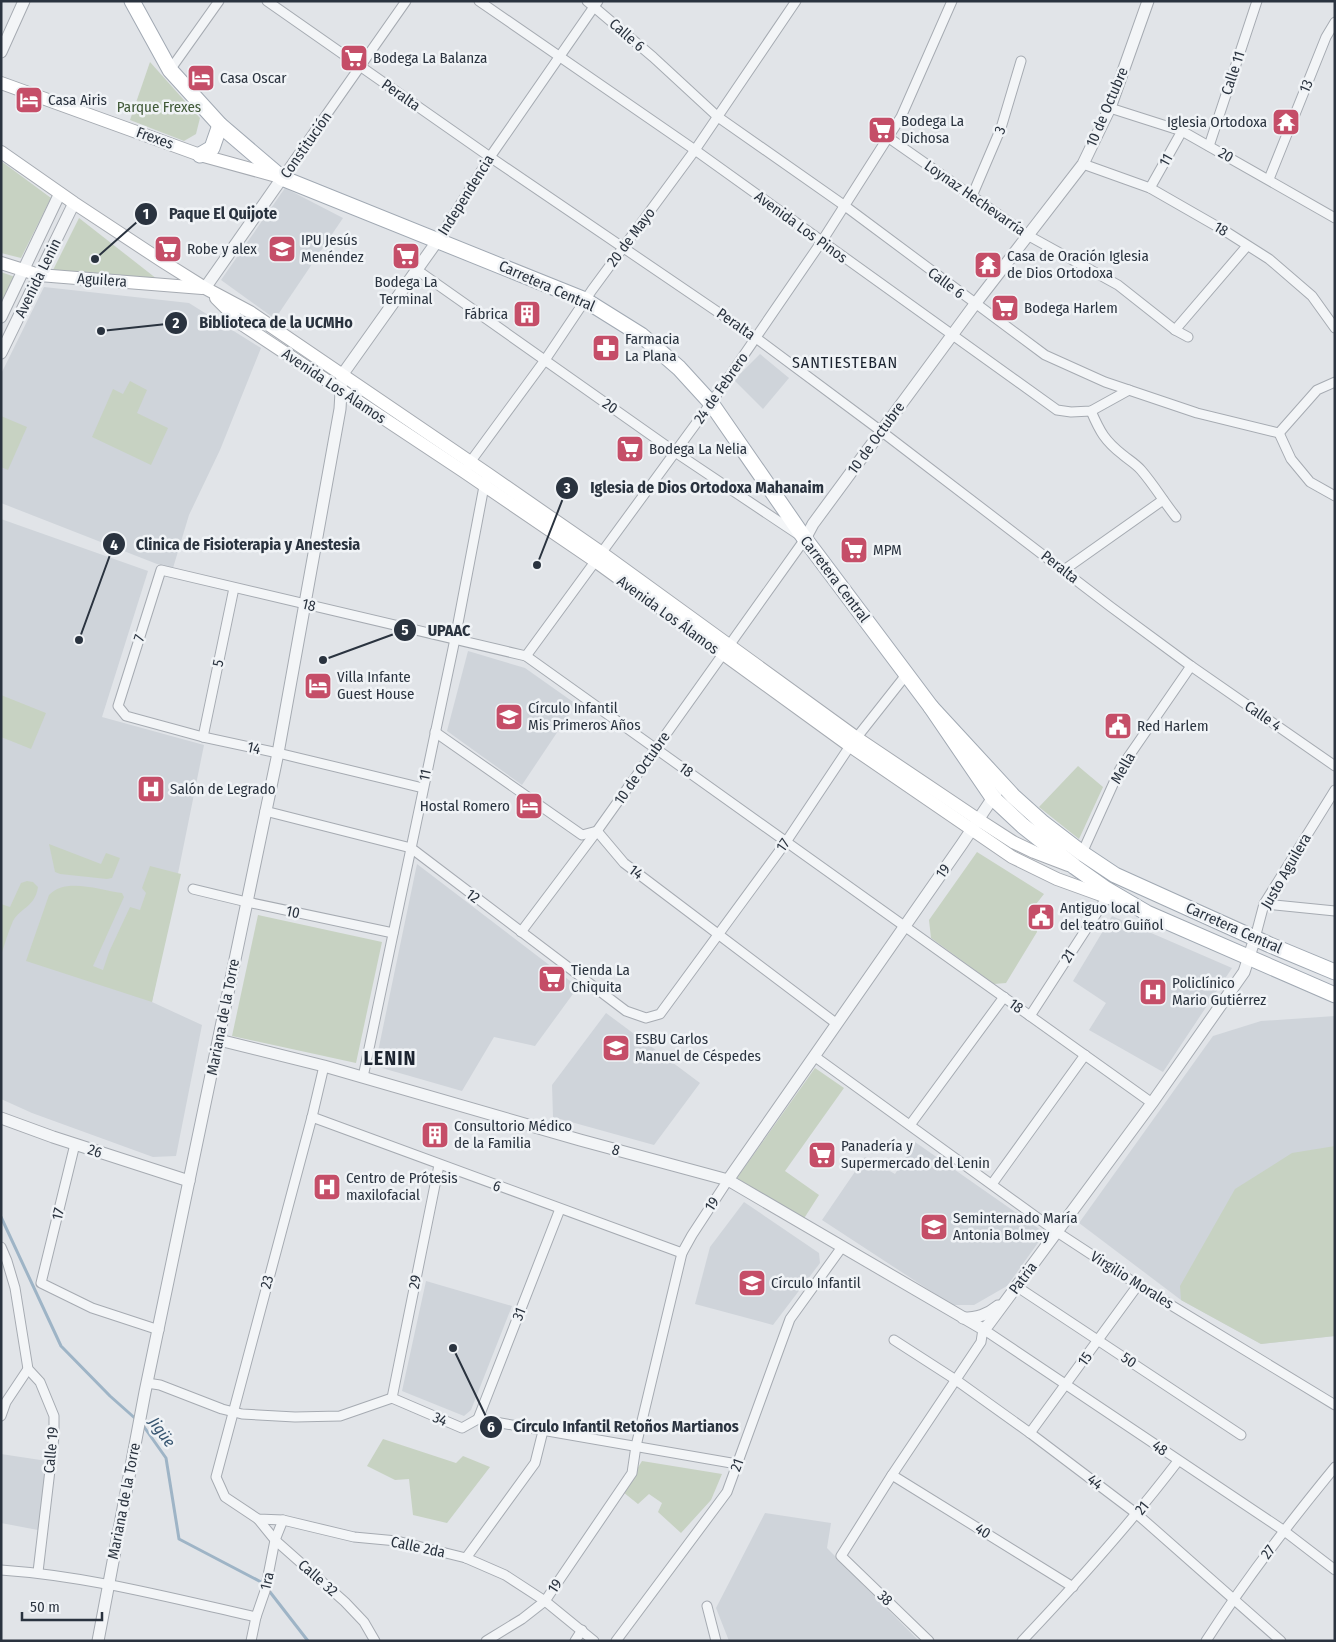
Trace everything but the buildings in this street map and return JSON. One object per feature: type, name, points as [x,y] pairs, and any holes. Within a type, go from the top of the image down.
[{"type":"main road","name":"Carretera Central","points":[[132,1],[170,70],[220,125],[282,178],[586,300],[641,335],[679,368],[711,403],[805,539],[931,707],[993,798],[1023,826],[1106,889],[1147,913],[1335,996]]},
{"type":"main road","name":"Frexes","points":[[1,83],[200,155],[282,178]]},
{"type":"main road","points":[[200,155],[212,148],[220,125]]},
{"type":"main road","name":"Avenida Los Álamos","points":[[1,152],[74,203],[205,288],[250,312],[342,375],[466,466]]},
{"type":"main road","name":"Aguilera","points":[[1,263],[39,275],[205,288]]},
{"type":"main road","name":"Avenida Los Álamos","points":[[205,288],[243,325],[341,391],[486,479],[598,557],[853,742],[976,824],[1034,852],[1075,867]]},
{"type":"main road","name":"Carretera Central","points":[[931,707],[1002,785],[1044,823],[1082,853],[1115,875],[1335,972]]},
{"type":"main road","name":"Avenida Los Álamos","points":[[976,824],[1012,857],[1057,879],[1147,913]]},
{"type":"main road","points":[[1075,867],[1115,875]]},
{"type":"street","points":[[1,52],[24,1]]},
{"type":"street","points":[[170,70],[219,1]]},
{"type":"street","name":"Peralta","points":[[267,1],[490,157],[756,338],[1191,666]]},
{"type":"street","name":"Constitución","points":[[205,288],[406,1]]},
{"type":"street","name":"Avenida Los Pinos","points":[[479,1],[695,150],[1057,410],[1071,412],[1091,411],[1130,390]]},
{"type":"street","name":"20 de Mayo","points":[[466,466],[545,360],[586,300],[695,150],[796,1]]},
{"type":"street","name":"24 de Febrero","points":[[526,656],[711,403],[822,242],[901,117],[952,1]]},
{"type":"street","name":"10 de Octubre","points":[[521,932],[656,748],[805,539],[813,524],[881,431],[975,304],[1083,164],[1110,108],[1148,1]]},
{"type":"street","name":"Calle 11","points":[[1209,146],[1257,1]]},
{"type":"street","name":"Independencia","points":[[342,375],[438,240],[490,157],[560,57],[593,3]]},
{"type":"street","name":"Calle 6","points":[[593,3],[718,117],[845,206],[1045,355],[1105,382],[1197,413],[1279,432]]},
{"type":"street","name":"13","points":[[1269,179],[1326,37],[1335,22]]},
{"type":"street","name":"3","points":[[972,196],[1001,128],[1022,61]]},
{"type":"street","name":"20","points":[[1110,108],[1182,131],[1335,218]]},
{"type":"street","name":"11","points":[[1150,188],[1182,131]]},
{"type":"street","name":"Loynaz Hechevarría","points":[[889,138],[1029,236],[1118,285],[1175,330],[1188,336]]},
{"type":"street","name":"18","points":[[1083,164],[1150,188],[1225,231],[1269,259],[1312,296],[1335,328]]},
{"type":"street","name":"Avenida Lenin","points":[[1,317],[60,193]]},
{"type":"street","name":"Avenida Lenin","points":[[1,353],[74,203]]},
{"type":"street","points":[[1175,330],[1247,246]]},
{"type":"street","name":"20","points":[[417,270],[675,452],[805,539]]},
{"type":"street","points":[[341,391],[342,375]]},
{"type":"street","points":[[1335,382],[1318,390],[1279,432],[1290,459],[1310,482],[1335,496]]},
{"type":"street","name":"Mariana de la Torre","points":[[98,1641],[147,1383],[278,753],[340,409],[341,391]]},
{"type":"street","points":[[1091,411],[1100,433],[1111,446],[1139,468],[1176,517]]},
{"type":"street","name":"11","points":[[363,1078],[455,639],[486,479]]},
{"type":"street","points":[[1064,570],[1163,500]]},
{"type":"street","name":"18","points":[[161,570],[526,656],[1152,1103]]},
{"type":"street","name":"7","points":[[118,706],[161,570]]},
{"type":"street","name":"5","points":[[203,737],[234,588]]},
{"type":"street","name":"Calle 4","points":[[1191,666],[1335,766]]},
{"type":"street","name":"Mella","points":[[1082,853],[1120,769],[1191,666]]},
{"type":"street","name":"17","points":[[660,1014],[786,842],[853,742],[906,675]]},
{"type":"street","name":"14","points":[[118,706],[126,716],[203,737],[423,788]]},
{"type":"street","points":[[434,732],[582,835],[596,831]]},
{"type":"street","name":"19","points":[[486,1641],[522,1619],[545,1601],[632,1473],[636,1446],[682,1253],[728,1180],[1002,785]]},
{"type":"street","name":"Justo Aguilera","points":[[1249,957],[1264,904],[1335,790]]},
{"type":"street","name":"12","points":[[265,811],[410,848],[626,1011],[646,1018],[660,1014]]},
{"type":"street","name":"14","points":[[596,831],[624,863],[837,1024]]},
{"type":"street","name":"10","points":[[193,889],[393,933]]},
{"type":"street","name":"21","points":[[1030,1016],[1107,897]]},
{"type":"street","points":[[1264,904],[1335,911]]},
{"type":"street","name":"Patria","points":[[841,1556],[892,1475],[982,1342],[983,1329],[988,1326],[1152,1103],[1244,972],[1249,957]]},
{"type":"street","points":[[910,1125],[1004,997]]},
{"type":"street","name":"8","points":[[219,1040],[324,1066],[580,1140],[728,1180],[983,1329]]},
{"type":"street","points":[[992,1184],[1084,1055]]},
{"type":"street","name":"Virgilio Morales","points":[[814,1056],[1057,1232],[1138,1285],[1335,1405]]},
{"type":"street","name":"23","points":[[225,1497],[216,1477],[312,1118],[324,1066]]},
{"type":"street","name":"26","points":[[1,1118],[189,1181]]},
{"type":"street","name":"6","points":[[312,1118],[682,1253]]},
{"type":"street","name":"17","points":[[75,1144],[41,1283],[92,1308],[159,1330]]},
{"type":"street","name":"29","points":[[392,1398],[439,1165]]},
{"type":"street","name":"31","points":[[478,1420],[560,1209]]},
{"type":"street","name":"Calle 19","points":[[1,1247],[15,1288],[28,1369],[40,1382],[54,1416],[54,1436],[38,1572]]},
{"type":"street","name":"21","points":[[616,1641],[727,1492],[790,1319],[842,1247]]},
{"type":"street","name":"15","points":[[1030,1433],[1138,1285]]},
{"type":"street","name":"50","points":[[1016,1286],[1241,1435]]},
{"type":"street","points":[[963,1318],[976,1318],[988,1313],[1006,1300]]},
{"type":"street","name":"48","points":[[983,1329],[1283,1530],[1335,1570]]},
{"type":"street","name":"44","points":[[894,1340],[956,1380],[1138,1514],[1281,1641]]},
{"type":"street","points":[[1,1416],[6,1402],[28,1369]]},
{"type":"street","points":[[147,1383],[160,1385],[242,1414],[294,1417],[340,1416],[392,1398]]},
{"type":"street","name":"34","points":[[392,1398],[462,1428],[478,1420],[737,1464]]},
{"type":"street","points":[[466,1558],[534,1463],[543,1431]]},
{"type":"street","name":"21","points":[[1022,1641],[1138,1514],[1178,1461]]},
{"type":"street","name":"27","points":[[1206,1641],[1234,1598],[1283,1530],[1335,1467]]},
{"type":"street","name":"40","points":[[892,1475],[1073,1587]]},
{"type":"street","name":"Calle 2da","points":[[225,1497],[258,1518],[283,1520],[354,1537],[397,1541],[466,1558],[505,1575],[545,1601],[594,1641]]},
{"type":"street","name":"Calle 32","points":[[258,1518],[275,1540],[345,1602],[364,1622],[376,1641]]},
{"type":"street","name":"1ra","points":[[250,1641],[265,1591],[275,1540],[283,1520]]},
{"type":"street","name":"38","points":[[841,1556],[929,1641]]},
{"type":"street","points":[[1,1570],[38,1572],[108,1583],[256,1617]]},
{"type":"street","points":[[706,1606],[716,1641]]},
{"type":"street","points":[[575,1641],[582,1630]]},
{"type":"shaded area","name":"IPU Jesús Menéndez","points":[[285,188],[343,218],[275,319],[221,280]]},
{"type":"shaded area","points":[[44,287],[189,303],[261,348],[220,450],[189,515],[173,568],[157,564],[1,503],[1,374]]},
{"type":"shaded area","points":[[760,354],[789,378],[763,409],[734,380]]},
{"type":"shaded area","points":[[1,519],[148,571],[102,717],[204,745],[152,1002],[202,1025],[176,1156],[153,1157],[32,1113],[1,1099]]},
{"type":"shaded area","name":"Círculo Infantil Mis Primeros Años","points":[[468,651],[525,668],[576,704],[522,785],[447,731]]},
{"type":"shaded area","points":[[417,864],[578,987],[535,1046],[494,1037],[462,1091],[375,1066]]},
{"type":"shaded area","name":"Policlínico Mario Gutiérrez","points":[[1112,916],[1232,968],[1163,1072],[1089,1030],[1106,1003],[1073,981]]},
{"type":"shaded area","name":"ESBU Carlos Manuel de Céspedes","points":[[606,1013],[700,1083],[654,1145],[553,1117],[552,1085]]},
{"type":"shaded area","points":[[1335,1016],[1335,1336],[1261,1344],[1181,1300],[1079,1223],[1213,1036],[1261,1021]]},
{"type":"shaded area","name":"Seminternado María Antonia Bolmey","points":[[915,1142],[1045,1233],[1007,1286],[974,1305],[952,1305],[822,1220],[865,1157],[895,1174]]},
{"type":"shaded area","name":"Círculo Infantil","points":[[744,1202],[819,1253],[820,1263],[773,1325],[695,1304],[710,1247]]},
{"type":"shaded area","points":[[426,1281],[512,1306],[471,1410],[464,1416],[402,1391]]},
{"type":"shaded area","points":[[1,1454],[47,1461],[38,1530],[1,1523]]},
{"type":"shaded area","points":[[765,1513],[831,1523],[827,1548],[919,1641],[729,1641],[716,1608]]},
{"type":"green space","name":"Parque Frexes","points":[[150,62],[200,118],[196,134],[184,141],[130,120]]},
{"type":"green space","points":[[1,161],[51,198],[21,258],[1,253]]},
{"type":"green space","points":[[79,218],[157,279],[52,272]]},
{"type":"green space","points":[[1,272],[15,277],[1,307]]},
{"type":"green space","points":[[130,381],[147,390],[137,413],[168,428],[151,465],[92,437],[113,389],[123,394]]},
{"type":"green space","points":[[1,416],[27,427],[8,470],[1,467]]},
{"type":"green space","points":[[1,695],[46,713],[31,749],[1,737]]},
{"type":"green space","points":[[1078,766],[1103,787],[1079,839],[1039,807]]},
{"type":"green space","points":[[49,844],[101,864],[106,853],[120,858],[112,878],[60,874],[55,872]]},
{"type":"green space","points":[[977,852],[1044,894],[1033,908],[1037,932],[1006,983],[994,984],[931,938],[929,920]]},
{"type":"green space","points":[[150,866],[181,874],[152,1002],[26,961],[49,895],[64,887],[83,886],[122,893],[124,897],[93,966],[103,970],[109,952],[130,907],[140,910],[146,893],[142,888]]},
{"type":"green space","points":[[33,882],[38,887],[36,894],[31,903],[13,921],[1,955],[1,904],[10,907],[21,883]]},
{"type":"green space","points":[[258,915],[382,942],[356,1063],[232,1036]]},
{"type":"green space","points":[[815,1068],[844,1088],[785,1171],[819,1195],[803,1220],[737,1178]]},
{"type":"green space","points":[[1335,1146],[1335,1336],[1261,1344],[1181,1300],[1180,1286],[1235,1189],[1292,1153]]},
{"type":"green space","points":[[383,1439],[456,1463],[463,1456],[490,1467],[447,1523],[413,1515],[409,1479],[395,1480],[367,1466]]},
{"type":"green space","points":[[642,1461],[722,1474],[711,1500],[681,1533],[658,1512],[662,1503],[649,1494],[638,1504],[623,1492]]},
{"type":"waterway","name":"Jigüe","points":[[1,1217],[61,1346],[110,1396],[137,1420]]},
{"type":"waterway","name":"Jigüe","points":[[142,1424],[166,1458],[179,1539],[263,1583],[308,1641]]},
{"type":"place","name":"Bodega La Balanza","points":[[354,58]]},
{"type":"place","name":"Casa Oscar","points":[[201,78]]},
{"type":"place","name":"Casa Airis","points":[[29,100]]},
{"type":"place","name":"Iglesia Ortodoxa","points":[[1286,122]]},
{"type":"place","name":"Bodega La Dichosa","points":[[882,130]]},
{"type":"place","name":"Robe y alex","points":[[168,249]]},
{"type":"place","name":"IPU Jesús Menéndez","points":[[282,249]]},
{"type":"place","name":"Bodega La Terminal","points":[[406,256]]},
{"type":"place","name":"Paque El Quijote","points":[[95,259]]},
{"type":"place","name":"Casa de Oración Iglesia de Dios Ortodoxa","points":[[988,265]]},
{"type":"place","name":"Bodega Harlem","points":[[1005,308]]},
{"type":"place","name":"Fábrica","points":[[527,314]]},
{"type":"place","name":"Biblioteca de la UCMHo","points":[[101,331]]},
{"type":"place","name":"Farmacia La Plana","points":[[606,348]]},
{"type":"place","name":"Bodega La Nelia","points":[[630,449]]},
{"type":"place","name":"MPM","points":[[854,550]]},
{"type":"place","name":"Iglesia de Dios Ortodoxa Mahanaim","points":[[537,565]]},
{"type":"place","name":"Clinica de Fisioterapia y Anestesia","points":[[79,640]]},
{"type":"place","name":"UPAAC","points":[[323,660]]},
{"type":"place","name":"Villa Infante Guest House","points":[[318,686]]},
{"type":"place","name":"Círculo Infantil Mis Primeros Años","points":[[509,717]]},
{"type":"place","name":"Red Harlem","points":[[1118,726]]},
{"type":"place","name":"Salón de Legrado","points":[[151,789]]},
{"type":"place","name":"Hostal Romero","points":[[529,806]]},
{"type":"place","name":"Antiguo local del teatro Guiñol","points":[[1041,917]]},
{"type":"place","name":"Tienda La Chiquita","points":[[552,979]]},
{"type":"place","name":"Policlínico Mario Gutiérrez","points":[[1153,992]]},
{"type":"place","name":"ESBU Carlos Manuel de Céspedes","points":[[616,1048]]},
{"type":"place","name":"Consultorio Médico de la Familia","points":[[435,1135]]},
{"type":"place","name":"Panadería y Supermercado del Lenin","points":[[822,1155]]},
{"type":"place","name":"Centro de Prótesis maxilofacial","points":[[327,1187]]},
{"type":"place","name":"Seminternado María Antonia Bolmey","points":[[934,1227]]},
{"type":"place","name":"Círculo Infantil","points":[[752,1283]]},
{"type":"place","name":"Círculo Infantil Retoños Martianos","points":[[453,1348]]},
{"type":"district","name":"SANTIESTEBAN","points":[[845,362]]},
{"type":"district","name":"LENIN","points":[[390,1058]]}]
